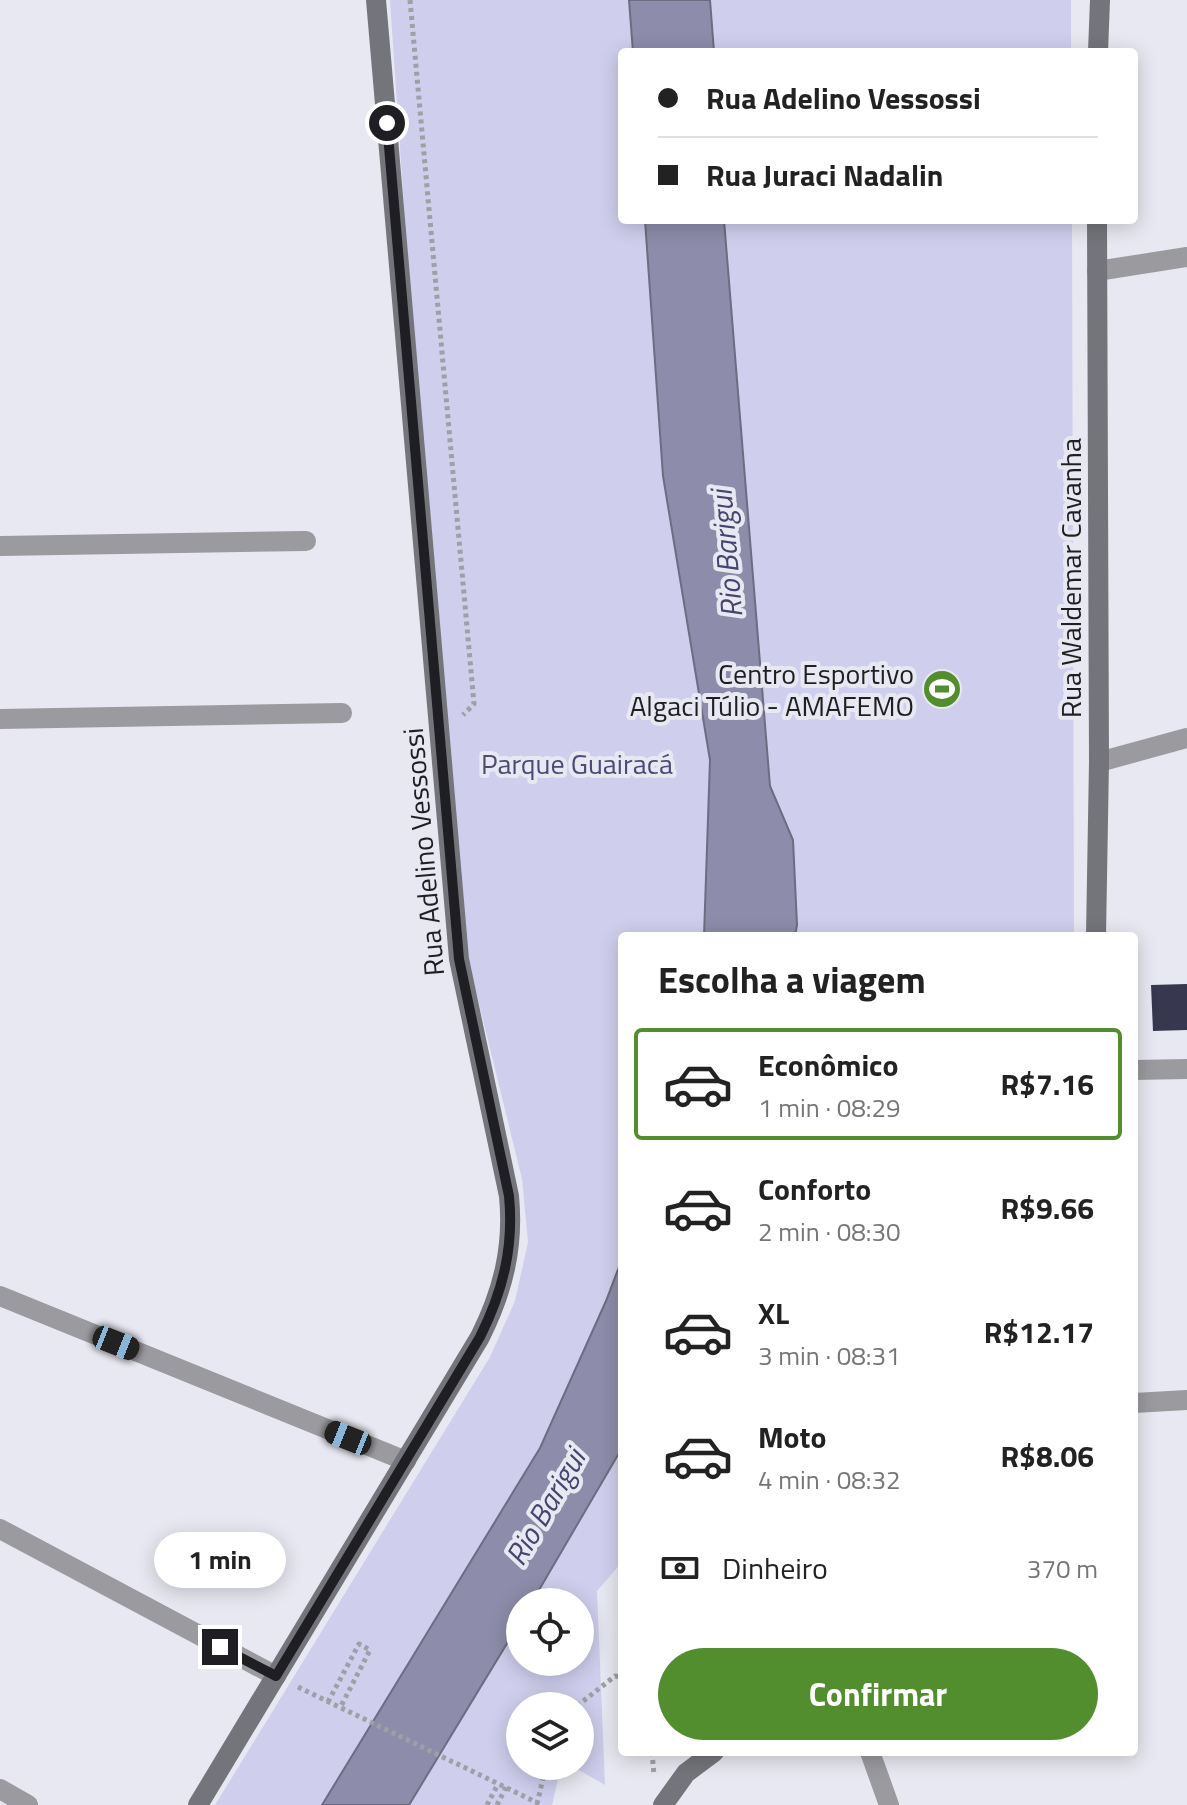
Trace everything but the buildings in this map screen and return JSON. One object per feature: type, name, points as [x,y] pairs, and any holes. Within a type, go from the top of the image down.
[{"type":"street","name":"Rua Adelino Vessossi","points":[[198,1805],[494,1310],[506,1267],[512,1223],[504,1166],[459,959],[376,0]]},
{"type":"street","points":[[1098,48],[1100,0]]},
{"type":"street","name":"Rua Waldemar Cavanha","points":[[1096,932],[1099,762],[1097,224]]},
{"type":"street","points":[[1097,271],[1187,257]]},
{"type":"street","points":[[0,546],[306,541]]},
{"type":"street","points":[[0,719],[342,713]]},
{"type":"street","points":[[1099,762],[1187,738]]},
{"type":"street","points":[[1138,1070],[1187,1069]]},
{"type":"street","points":[[0,1296],[406,1461]]},
{"type":"street","points":[[1138,1403],[1187,1400]]},
{"type":"street","points":[[0,1529],[276,1676]]},
{"type":"street","points":[[663,1805],[686,1773],[709,1756]]},
{"type":"street","points":[[871,1756],[889,1805]]},
{"type":"street","points":[[0,1789],[28,1805]]},
{"type":"path","points":[[410,0],[474,704],[440,739]]},
{"type":"path","points":[[328,1702],[359,1644],[370,1650],[340,1708]]},
{"type":"path","points":[[276,1676],[539,1804],[543,1780]]},
{"type":"path","points":[[594,1693],[618,1676]]},
{"type":"path","points":[[487,1805],[498,1784]]},
{"type":"path","points":[[497,1805],[506,1787]]},
{"type":"green space","name":"Parque Guairacá","points":[[390,0],[629,0],[633,48],[618,48],[618,224],[645,224],[663,476],[710,760],[704,932],[618,932],[618,1270],[540,1448],[322,1805],[215,1805],[490,1357],[515,1301],[528,1242],[522,1179],[468,959],[440,739]]},
{"type":"green space","points":[[710,0],[1071,0],[1071,48],[714,48]]},
{"type":"green space","name":"Centro Esportivo Algaci Túlio - AMAFEMO","points":[[724,224],[1072,224],[1074,932],[796,932],[793,840],[770,786]]},
{"type":"green space","points":[[618,1455],[618,1567],[597,1591],[605,1785],[594,1779],[594,1692],[506,1692],[506,1780],[558,1780],[552,1805],[409,1805],[506,1645],[506,1676],[594,1676],[594,1588],[540,1588]]},
{"type":"water","points":[[629,0],[710,0],[714,48],[633,48]]},
{"type":"water","name":"Rio Barigui","points":[[645,224],[724,224],[770,786],[793,840],[796,932],[704,932],[710,760],[663,476]]},
{"type":"water","name":"Rio Barigui","points":[[618,1270],[618,1455],[540,1588],[506,1588],[506,1645],[409,1805],[322,1805],[540,1448]]},
{"type":"place","name":"Centro Esportivo Algaci Túlio - AMAFEMO","points":[[942,689]]},
{"type":"route","points":[[220,1647],[276,1676],[480,1337],[494,1310],[509,1254],[512,1223],[504,1166],[459,959],[387,123]]}]
